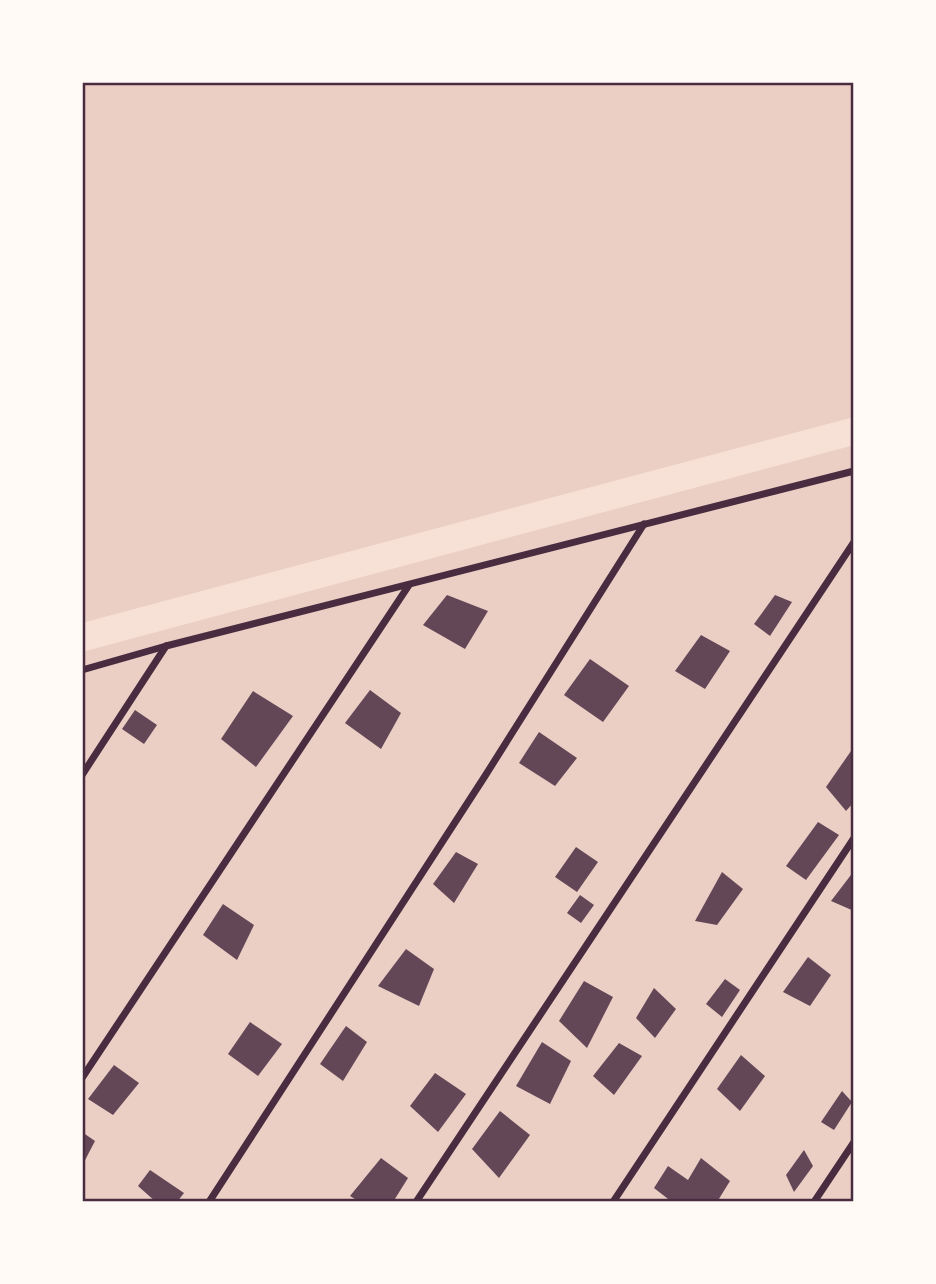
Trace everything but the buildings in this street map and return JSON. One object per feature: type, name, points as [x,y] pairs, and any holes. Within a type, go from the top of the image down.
[{"type":"street","points":[[82,670],[166,646],[854,471]]},
{"type":"street","points":[[209,1202],[478,788],[644,524]]},
{"type":"street","points":[[416,1202],[854,541]]},
{"type":"street","points":[[82,1078],[410,584]]},
{"type":"street","points":[[82,775],[166,646]]},
{"type":"street","points":[[613,1202],[854,838]]},
{"type":"street","points":[[814,1202],[854,1142]]},
{"type":"shaded area","points":[[82,82],[854,82],[854,417],[82,623]]},
{"type":"shaded area","points":[[854,445],[854,1202],[82,1202],[82,652]]}]
